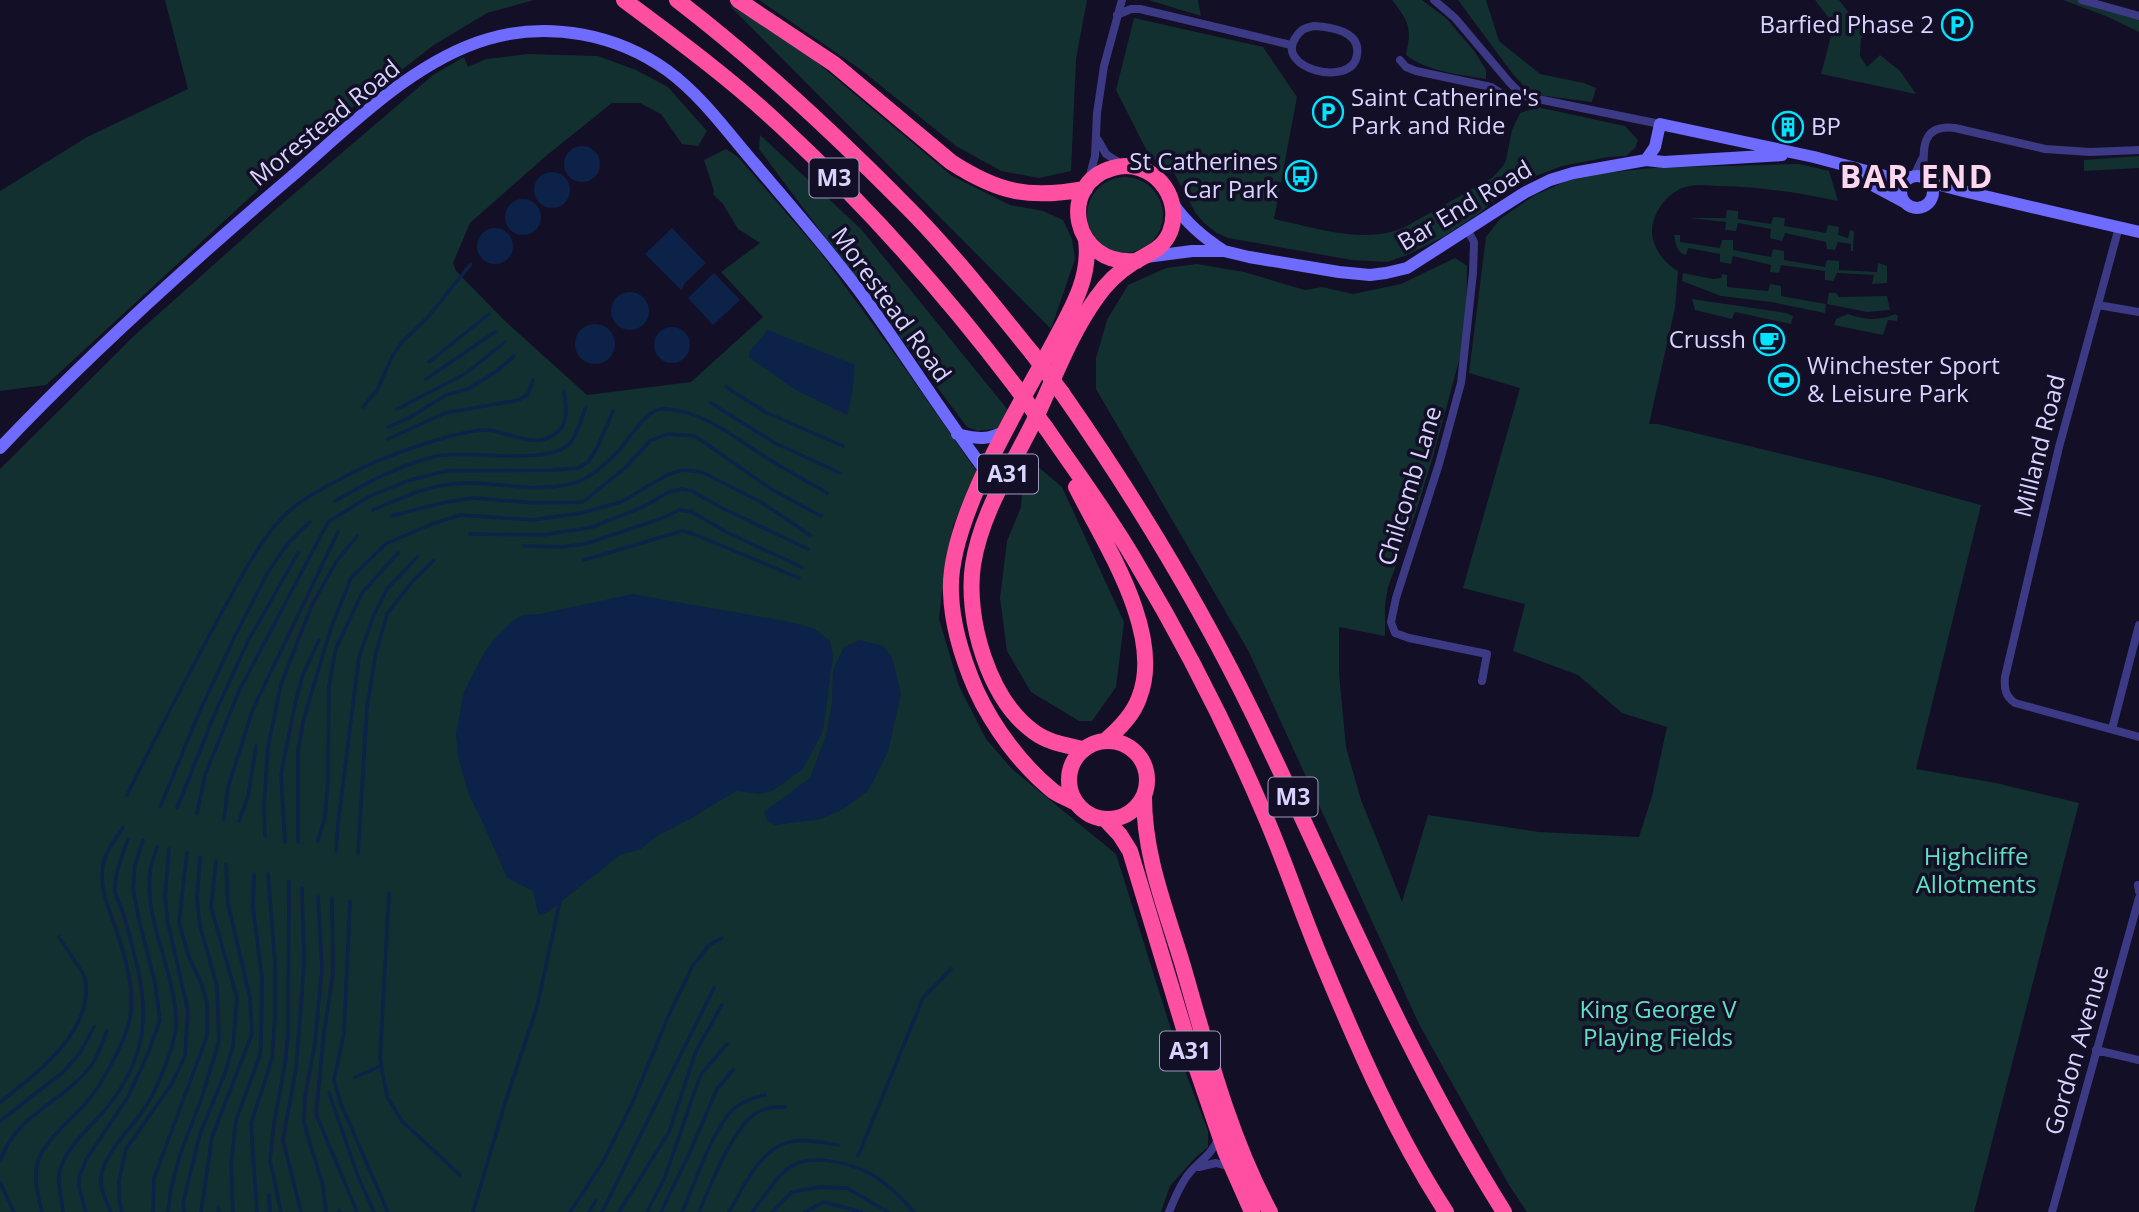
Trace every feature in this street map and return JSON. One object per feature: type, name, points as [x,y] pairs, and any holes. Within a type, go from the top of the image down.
[{"type":"highway","name":"M3","points":[[624,0],[750,98],[859,202],[951,303],[1046,428],[1136,562],[1202,680],[1267,820],[1323,965],[1369,1070],[1409,1150],[1446,1212]]},
{"type":"highway","name":"M3","points":[[677,0],[744,54],[852,150],[944,247],[1032,353],[1113,466],[1201,615],[1253,714],[1398,1024],[1445,1112],[1504,1212]]},
{"type":"highway","points":[[738,0],[834,64],[968,174],[995,187],[1033,193],[1086,187]]},
{"type":"highway","points":[[1124,166],[1149,172],[1167,190],[1172,202],[1174,213],[1169,234],[1155,251],[1141,259],[1114,260],[1093,249],[1080,228],[1078,214],[1086,187],[1104,172],[1124,166]]},
{"type":"highway","name":"A31","points":[[1076,803],[1055,792],[1033,772],[983,706],[960,648],[950,592],[952,566],[959,537],[986,472],[1075,303],[1088,263],[1086,240]]},
{"type":"highway","name":"A31","points":[[1083,749],[1053,743],[1035,734],[1007,704],[988,668],[979,642],[971,592],[973,565],[989,512],[1071,342],[1096,298],[1111,280],[1141,259]]},
{"type":"highway","name":"M3","points":[[1046,428],[1134,603],[1142,632],[1145,676],[1141,696],[1121,727],[1106,740]]},
{"type":"highway","points":[[1106,740],[1120,742],[1141,757],[1148,783],[1144,796],[1135,809],[1121,817],[1105,819],[1084,811],[1076,803],[1069,781],[1070,769],[1083,749],[1106,740]]},
{"type":"highway","name":"A31","points":[[1144,796],[1144,823],[1157,884],[1240,1149],[1270,1212]]},
{"type":"highway","name":"A31","points":[[1105,819],[1130,851],[1219,1136],[1252,1212]]},
{"type":"main road","name":"Morestead Road","points":[[0,448],[125,325],[252,210],[376,104],[429,67],[473,44],[500,35],[543,30],[598,38],[637,53],[670,72],[701,101],[810,228],[856,287],[986,472]]},
{"type":"main road","points":[[1646,160],[1655,148],[1660,124],[1836,164],[1918,179],[2139,232]]},
{"type":"main road","name":"Bar End Road","points":[[1141,259],[1192,251],[1224,251],[1370,275],[1407,268],[1524,193],[1550,180],[1573,173],[1646,160],[1664,162],[1789,153]]},
{"type":"main road","points":[[1836,164],[1871,186],[1918,208],[1925,206],[1931,199],[1933,190],[1918,179]]},
{"type":"main road","points":[[1904,202],[1900,189],[1918,179]]},
{"type":"main road","points":[[1931,199],[1963,191]]},
{"type":"main road","name":"Bar End Road","points":[[1172,202],[1183,218],[1203,237],[1224,251]]},
{"type":"main road","points":[[957,434],[980,439],[996,436],[1007,429]]},
{"type":"street","points":[[1086,187],[1095,156],[1100,88],[1122,0]]},
{"type":"street","points":[[1434,0],[1455,18],[1518,91],[1539,100],[1660,124]]},
{"type":"street","points":[[2082,0],[2139,16]]},
{"type":"street","points":[[1117,15],[1131,9],[1140,9],[1291,45]]},
{"type":"street","points":[[1331,27],[1352,36],[1357,46],[1357,57],[1353,65],[1344,71],[1321,71],[1297,61],[1291,45],[1304,28],[1331,27]]},
{"type":"street","points":[[1400,60],[1406,67],[1416,71],[1491,87],[1510,99],[1518,91]]},
{"type":"street","points":[[1918,179],[1925,144],[1936,128],[1945,127],[2045,149],[2091,152],[2139,150]]},
{"type":"street","points":[[1097,138],[1106,154],[1124,166]]},
{"type":"street","name":"Milland Road","points":[[2112,729],[2015,704],[2004,687],[2059,447],[2119,227]]},
{"type":"street","name":"Chilcomb Lane","points":[[1468,230],[1474,242],[1474,273],[1461,383],[1391,622],[1395,633],[1409,638],[1487,654],[1482,681]]},
{"type":"street","points":[[2098,305],[2139,312]]},
{"type":"street","points":[[2139,625],[2112,729],[2139,737]]},
{"type":"street","points":[[2138,885],[2139,891]]},
{"type":"street","name":"Gordon Avenue","points":[[2052,1212],[2139,898]]},
{"type":"street","points":[[2096,1050],[2139,1060]]},
{"type":"street","points":[[1169,1212],[1188,1175],[1209,1155],[1219,1136]]},
{"type":"street","points":[[1196,1167],[1216,1163],[1231,1167]]},
{"type":"green space","points":[[165,0],[534,0],[487,13],[434,45],[322,131],[46,385],[0,391],[0,191],[87,137],[188,89]]},
{"type":"green space","points":[[759,0],[1087,0],[1076,59],[1071,171],[1039,178],[1001,171],[956,146],[860,69]]},
{"type":"green space","points":[[1148,0],[1198,0],[1201,16]]},
{"type":"green space","points":[[1392,0],[1422,0],[1446,18],[1475,52],[1486,70],[1486,79],[1434,69],[1406,55],[1408,25]]},
{"type":"green space","points":[[1458,0],[1486,0],[1499,41],[1540,74],[1596,88],[1592,102],[1531,94],[1512,73]]},
{"type":"green space","points":[[1815,0],[1839,0],[1866,34],[1861,38],[1860,56],[1867,67],[1880,55],[1900,71],[1916,94],[1821,74],[1834,25]]},
{"type":"green space","points":[[2063,0],[2086,0],[2139,14],[2139,32],[2106,16]]},
{"type":"green space","points":[[729,5],[801,49],[952,176],[1010,205],[1043,211],[1063,220],[1072,239],[1075,259],[1051,329]]},
{"type":"green space","points":[[1134,18],[1263,47],[1297,97],[1274,219],[1357,235],[1373,235],[1405,227],[1492,178],[1506,160],[1512,130],[1520,113],[1537,107],[1625,126],[1638,140],[1635,148],[1626,156],[1562,166],[1511,185],[1481,212],[1443,237],[1387,262],[1352,260],[1228,238],[1204,223],[1173,171],[1150,157],[1116,90]]},
{"type":"green space","points":[[528,54],[598,56],[636,70],[668,87],[707,131],[698,146],[682,144],[661,114],[640,103],[612,103],[546,156],[470,223],[453,263],[456,271],[505,321],[587,395],[691,382],[763,317],[721,272],[760,243],[738,229],[723,204],[713,194],[704,160],[726,149],[738,157],[820,252],[977,472],[953,526],[939,619],[959,686],[986,739],[1012,769],[1116,854],[1179,1055],[1208,1131],[1208,1147],[1170,1186],[1161,1212],[0,1212],[0,469],[136,334],[433,75],[464,57],[468,67],[486,59]]},
{"type":"green space","points":[[760,135],[861,229],[1008,410],[1001,428],[978,431],[967,427],[759,149]]},
{"type":"green space","points":[[2139,156],[2139,168],[2084,171],[2084,160]]},
{"type":"green space","name":"King George V Playing Fields","points":[[1799,164],[1829,171],[1838,201],[1764,189],[1694,186],[1673,193],[1662,204],[1652,232],[1657,250],[1664,260],[1678,271],[1675,308],[1649,424],[1882,478],[1981,505],[1916,769],[1996,783],[2079,803],[1974,1212],[1527,1212],[1509,1185],[1419,1024],[1249,652],[1096,389],[1096,358],[1107,320],[1128,285],[1166,268],[1197,264],[1244,272],[1305,290],[1322,287],[1353,294],[1401,284],[1455,258],[1467,266],[1466,335],[1416,512],[1388,587],[1385,636],[1339,627],[1339,674],[1346,747],[1361,800],[1402,902],[1428,815],[1539,832],[1639,837],[1652,796],[1667,727],[1622,713],[1578,675],[1513,651],[1525,604],[1463,588],[1520,388],[1469,373],[1486,237],[1500,219],[1535,195],[1578,176],[1652,168]]},
{"type":"green space","points":[[1125,177],[1140,180],[1152,188],[1160,200],[1163,215],[1160,230],[1152,242],[1140,250],[1125,253],[1110,250],[1098,242],[1090,230],[1087,215],[1090,200],[1098,188],[1110,180]]},
{"type":"green space","points":[[1727,210],[1738,211],[1738,219],[1771,224],[1773,217],[1785,218],[1784,226],[1826,233],[1828,225],[1839,227],[1838,235],[1848,238],[1850,230],[1854,231],[1853,251],[1851,244],[1838,242],[1835,250],[1827,249],[1826,242],[1785,233],[1782,241],[1770,238],[1771,229],[1738,223],[1736,231],[1725,230],[1726,222],[1689,218],[1726,218]]},
{"type":"green space","points":[[1674,235],[1680,235],[1680,242],[1720,248],[1722,240],[1733,240],[1733,250],[1771,257],[1773,249],[1784,251],[1784,260],[1825,267],[1827,260],[1839,261],[1839,270],[1877,272],[1878,263],[1887,266],[1887,283],[1872,284],[1874,275],[1837,273],[1833,281],[1825,280],[1825,271],[1781,265],[1779,273],[1770,272],[1771,265],[1733,256],[1731,264],[1720,262],[1720,254],[1688,248],[1686,255],[1678,250]]},
{"type":"green space","points":[[1683,273],[1713,279],[1721,278],[1722,274],[1727,275],[1727,287],[1768,291],[1770,284],[1781,286],[1781,296],[1826,304],[1825,313],[1771,302],[1721,296],[1682,281]]},
{"type":"green space","points":[[1829,293],[1836,293],[1839,297],[1887,296],[1890,310],[1867,312],[1827,304]]},
{"type":"green space","points":[[1692,299],[1793,316],[1791,324],[1735,312],[1732,319],[1695,310]]},
{"type":"green space","points":[[1848,314],[1872,319],[1895,314],[1898,316],[1897,321],[1888,320],[1883,335],[1834,325],[1836,319]]},
{"type":"green space","points":[[1024,466],[1037,466],[1062,487],[1124,622],[1116,687],[1092,721],[1079,721],[1031,692],[1007,651],[1000,598],[1007,541],[1021,507]]},
{"type":"water","points":[[582,146],[594,152],[600,164],[594,176],[582,182],[570,176],[564,164],[570,152]]},
{"type":"water","points":[[552,172],[565,177],[570,190],[565,203],[552,208],[539,203],[534,190],[539,177]]},
{"type":"water","points":[[523,199],[535,205],[541,217],[535,229],[523,235],[511,229],[505,217],[511,205]]},
{"type":"water","points":[[495,228],[507,234],[513,246],[507,258],[495,264],[483,258],[477,246],[483,234]]},
{"type":"water","points":[[672,228],[706,263],[684,284],[682,291],[645,254]]},
{"type":"water","points":[[714,273],[740,300],[713,325],[688,298]]},
{"type":"water","points":[[630,292],[643,298],[649,311],[643,324],[630,330],[617,324],[611,311],[617,298]]},
{"type":"water","points":[[595,324],[603,325],[609,330],[614,336],[614,352],[609,358],[603,363],[595,364],[587,363],[581,358],[576,352],[575,344],[576,336],[581,330],[587,325]]},
{"type":"water","points":[[672,327],[685,332],[690,345],[685,358],[672,363],[659,358],[654,345],[659,332]]},
{"type":"water","points":[[768,330],[855,365],[847,415],[794,389],[749,357],[749,352]]},
{"type":"water","points":[[633,594],[795,623],[815,629],[830,641],[833,656],[823,731],[803,769],[772,791],[761,794],[736,791],[657,836],[641,849],[620,855],[543,915],[538,913],[533,891],[507,878],[469,795],[458,756],[456,733],[464,692],[494,639],[511,622],[523,615],[540,614]]},
{"type":"water","points":[[860,640],[883,646],[892,657],[901,694],[888,752],[868,791],[843,809],[821,819],[775,825],[767,820],[764,812],[810,778],[826,735],[832,703],[833,669],[844,647]]},
{"type":"waterway","points":[[363,407],[377,390],[393,355],[403,341],[427,318],[471,264]]},
{"type":"waterway","points":[[429,362],[489,314]]},
{"type":"waterway","points":[[426,379],[495,332]]},
{"type":"waterway","points":[[397,409],[465,374],[505,342]]},
{"type":"waterway","points":[[388,427],[409,418],[446,395],[468,389],[497,371],[514,356]]},
{"type":"waterway","points":[[388,439],[445,413],[519,400],[528,394],[533,380]]},
{"type":"waterway","points":[[726,387],[765,412],[843,446]]},
{"type":"waterway","points":[[127,795],[245,570],[266,537],[289,511],[313,494],[361,468],[434,441],[483,430],[528,440],[546,439],[560,430],[565,420],[564,391]]},
{"type":"waterway","points":[[711,403],[775,443],[840,473]]},
{"type":"waterway","points":[[335,501],[382,476],[433,457],[527,456],[560,450],[571,442],[586,407]]},
{"type":"waterway","points":[[373,510],[417,492],[452,484],[477,483],[539,488],[577,482],[592,475],[621,448],[647,416],[660,409],[682,411],[708,421],[827,493]]},
{"type":"waterway","points":[[197,813],[205,775],[239,691],[328,522],[370,496],[410,480],[446,471],[578,468],[588,462],[597,448],[613,411]]},
{"type":"waterway","points":[[391,516],[474,498],[534,503],[583,502],[625,468],[650,441],[667,434],[695,436],[771,489],[821,516]]},
{"type":"waterway","points":[[298,842],[298,750],[304,718],[331,628],[351,578],[387,543],[460,515],[533,520],[581,513],[621,502],[667,475],[682,470],[702,472],[761,502],[810,535]]},
{"type":"waterway","points":[[470,534],[543,535],[592,527],[681,489],[692,491],[808,549]]},
{"type":"waterway","points":[[524,546],[561,547],[585,544],[679,510],[692,512],[728,533],[802,567]]},
{"type":"waterway","points":[[160,807],[199,713],[268,572],[288,543],[310,522]]},
{"type":"waterway","points":[[584,560],[682,531],[799,578]]},
{"type":"waterway","points":[[224,819],[228,787],[253,709],[338,532]]},
{"type":"waterway","points":[[265,836],[268,747],[281,684],[312,605],[336,562],[357,536]]},
{"type":"waterway","points":[[177,808],[215,713],[248,641],[298,553]]},
{"type":"waterway","points":[[318,841],[325,817],[329,686],[336,648],[362,593],[398,553]]},
{"type":"waterway","points":[[336,850],[359,657],[373,617],[387,589],[417,557]]},
{"type":"waterway","points":[[358,854],[367,707],[376,653],[387,614],[411,583],[434,560]]},
{"type":"waterway","points":[[285,842],[281,774],[303,674],[319,640]]},
{"type":"waterway","points":[[239,821],[248,796],[256,746]]},
{"type":"waterway","points":[[42,1212],[36,1176],[40,1156],[51,1139],[99,1086],[129,1022],[132,1001],[130,980],[102,881],[105,857],[123,828]]},
{"type":"waterway","points":[[63,1212],[59,1179],[62,1165],[79,1137],[119,1091],[131,1068],[143,1027],[140,979],[115,891],[117,871],[128,839]]},
{"type":"waterway","points":[[86,1212],[79,1177],[87,1158],[128,1097],[160,1020],[155,983],[133,887],[135,865],[143,840]]},
{"type":"waterway","points":[[111,1212],[101,1182],[105,1163],[154,1092],[175,1034],[172,987],[149,891],[157,847]]},
{"type":"waterway","points":[[122,1212],[119,1181],[126,1149],[171,1085],[185,1056],[188,1011],[168,923],[165,897],[169,849]]},
{"type":"waterway","points":[[153,1212],[154,1178],[207,1036],[207,1003],[188,955],[179,922],[187,853]]},
{"type":"waterway","points":[[168,1212],[180,1155],[219,1041],[217,986],[200,926],[197,899],[200,857]]},
{"type":"waterway","points":[[184,1212],[183,1203],[200,1134],[233,1046],[237,998],[211,907],[216,862]]},
{"type":"waterway","points":[[201,1212],[212,1137],[252,1034],[250,998],[228,904],[226,864]]},
{"type":"waterway","points":[[233,1212],[231,1165],[236,1120],[260,1055],[261,1044],[262,978],[253,907],[254,874]]},
{"type":"waterway","points":[[257,1212],[251,1123],[272,1059],[275,1017],[275,963],[268,874]]},
{"type":"waterway","points":[[281,1212],[270,1160],[288,1033],[289,882]]},
{"type":"waterway","points":[[301,1212],[283,1140],[296,1068],[301,1006],[304,961],[302,888]]},
{"type":"waterway","points":[[389,893],[380,1059],[387,1097],[402,1121],[460,1175]]},
{"type":"waterway","points":[[318,897],[322,968],[304,1123],[323,1186],[326,1212]]},
{"type":"waterway","points":[[332,898],[333,974],[316,1114],[357,1212]]},
{"type":"waterway","points":[[350,901],[344,1033],[334,1080],[341,1104],[388,1212]]},
{"type":"waterway","points":[[473,1212],[537,1007],[560,901]]},
{"type":"waterway","points":[[0,1102],[60,1049],[81,1016],[86,997],[85,978],[59,937]]},
{"type":"waterway","points":[[570,1212],[604,1160],[692,967],[709,945],[722,938]]},
{"type":"waterway","points":[[858,1156],[923,998],[951,969]]},
{"type":"waterway","points":[[602,1212],[714,988]]},
{"type":"waterway","points":[[619,1212],[669,1132],[696,1051],[722,1005]]},
{"type":"waterway","points":[[0,1121],[62,1073],[80,1053],[94,1027]]},
{"type":"waterway","points":[[0,1161],[17,1131],[67,1090],[91,1066],[107,1031]]},
{"type":"waterway","points":[[647,1212],[665,1177],[702,1073],[727,1044]]},
{"type":"waterway","points":[[355,1077],[381,1066]]},
{"type":"waterway","points":[[661,1212],[717,1089],[733,1070]]},
{"type":"waterway","points":[[329,1093],[359,1179],[374,1212]]},
{"type":"waterway","points":[[682,1212],[708,1151],[727,1116],[744,1102],[765,1095]]},
{"type":"waterway","points":[[699,1212],[731,1143],[749,1119],[768,1108],[785,1107]]},
{"type":"waterway","points":[[729,1212],[747,1180],[772,1150],[794,1141],[838,1145]]},
{"type":"waterway","points":[[752,1212],[786,1170],[805,1161],[816,1160],[839,1162],[869,1173],[899,1196],[914,1212]]},
{"type":"waterway","points":[[0,1182],[14,1212]]},
{"type":"waterway","points":[[772,1212],[792,1192],[820,1187],[847,1188],[888,1212]]},
{"type":"waterway","points":[[269,1195],[270,1212]]},
{"type":"waterway","points":[[589,1212],[596,1200]]},
{"type":"waterway","points":[[805,1212],[824,1202],[861,1212]]},
{"type":"waterway","points":[[218,1207],[219,1212]]},
{"type":"place","name":"Barfied Phase 2","points":[[1957,25]]},
{"type":"place","name":"Saint Catherine's Park and Ride","points":[[1328,112]]},
{"type":"place","name":"BP","points":[[1788,127]]},
{"type":"place","name":"St Catherines Car Park","points":[[1301,176]]},
{"type":"place","name":"Crussh","points":[[1769,340]]},
{"type":"place","name":"Winchester Sport & Leisure Park","points":[[1784,380]]},
{"type":"district","name":"BAR END","points":[[1917,177]]},
{"type":"park label","name":"Highcliffe Allotments","points":[[1976,871]]}]
